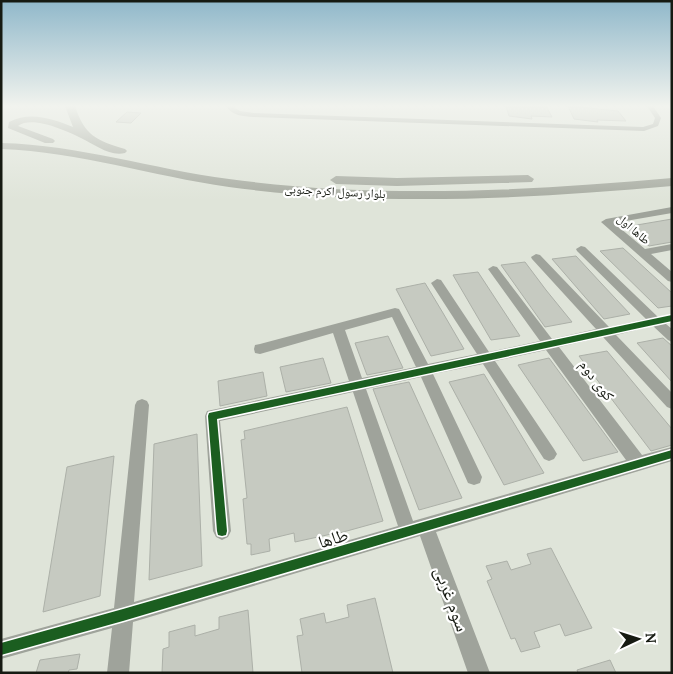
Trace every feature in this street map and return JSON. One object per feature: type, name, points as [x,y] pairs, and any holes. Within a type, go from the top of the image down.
[{"type":"main road","points":[[39,137],[76,152]]},
{"type":"main road","points":[[87,137],[102,146],[145,157],[228,170]]},
{"type":"main road","name":"بلوار رسول اکرم جنوبی","points":[[1,146],[31,145],[76,152],[228,182],[364,194],[553,192],[672,182]]},
{"type":"main road","name":"بلوار رسول اکرم جنوبی","points":[[293,177],[407,182],[555,179],[672,171]]},
{"type":"street","name":"طاها اول","points":[[672,210],[606,222],[672,278]]},
{"type":"street","points":[[642,253],[672,247]]},
{"type":"street","points":[[581,249],[672,336]]},
{"type":"street","points":[[536,257],[672,403]]},
{"type":"street","name":"کوی دوم","points":[[493,269],[638,463]]},
{"type":"street","points":[[437,283],[549,454]]},
{"type":"street","points":[[260,349],[395,312],[425,371],[474,477]]},
{"type":"street","points":[[222,531],[212,416],[672,318]]},
{"type":"street","name":"سوم غربی","points":[[338,329],[357,385],[479,673]]},
{"type":"street","points":[[118,673],[142,405]]},
{"type":"street","name":"طاها","points":[[1,649],[672,454]]},
{"type":"building","points":[[672,219],[672,242],[649,246],[625,227]]},
{"type":"building","points":[[623,248],[672,293],[672,306],[658,308],[600,251]]},
{"type":"building","points":[[576,256],[630,314],[604,319],[552,259]]},
{"type":"building","points":[[525,262],[572,322],[545,327],[501,265]]},
{"type":"building","points":[[478,272],[520,336],[491,340],[453,275]]},
{"type":"building","points":[[425,283],[464,349],[431,356],[396,289]]},
{"type":"building","points":[[388,336],[403,368],[367,375],[355,343]]},
{"type":"building","points":[[663,338],[672,346],[672,382],[637,343]]},
{"type":"building","points":[[607,351],[672,429],[672,445],[651,451],[579,356]]},
{"type":"building","points":[[323,358],[331,383],[286,392],[280,367]]},
{"type":"building","points":[[549,358],[618,452],[583,461],[518,365]]},
{"type":"building","points":[[263,372],[267,396],[220,406],[218,381]]},
{"type":"building","points":[[484,374],[544,473],[504,485],[449,382]]},
{"type":"building","points":[[409,382],[462,498],[419,510],[373,389]]},
{"type":"building","points":[[347,407],[383,521],[336,534],[295,542],[294,533],[269,539],[270,551],[251,555],[251,544],[247,544],[243,499],[247,498],[241,440],[245,439],[244,431]]},
{"type":"building","points":[[197,434],[202,566],[149,580],[154,444]]},
{"type":"building","points":[[114,456],[100,596],[43,612],[67,467]]},
{"type":"building","points":[[551,548],[592,628],[565,636],[560,624],[534,632],[540,647],[521,652],[515,638],[511,639],[487,581],[492,579],[486,566],[507,561],[511,570],[531,564],[527,554]]},
{"type":"building","points":[[375,598],[393,673],[302,673],[297,636],[303,635],[300,619],[324,613],[326,623],[349,617],[347,605]]},
{"type":"building","points":[[248,610],[253,673],[162,673],[163,649],[169,647],[169,632],[195,625],[195,636],[219,629],[219,617]]},
{"type":"building","points":[[80,654],[77,669],[69,670],[68,673],[36,673],[40,660]]},
{"type":"building","points":[[610,660],[616,673],[578,673],[577,670]]},
{"type":"cycle path","points":[[222,531],[212,416],[672,318]]},
{"type":"cycle path","points":[[1,649],[672,454]]}]
